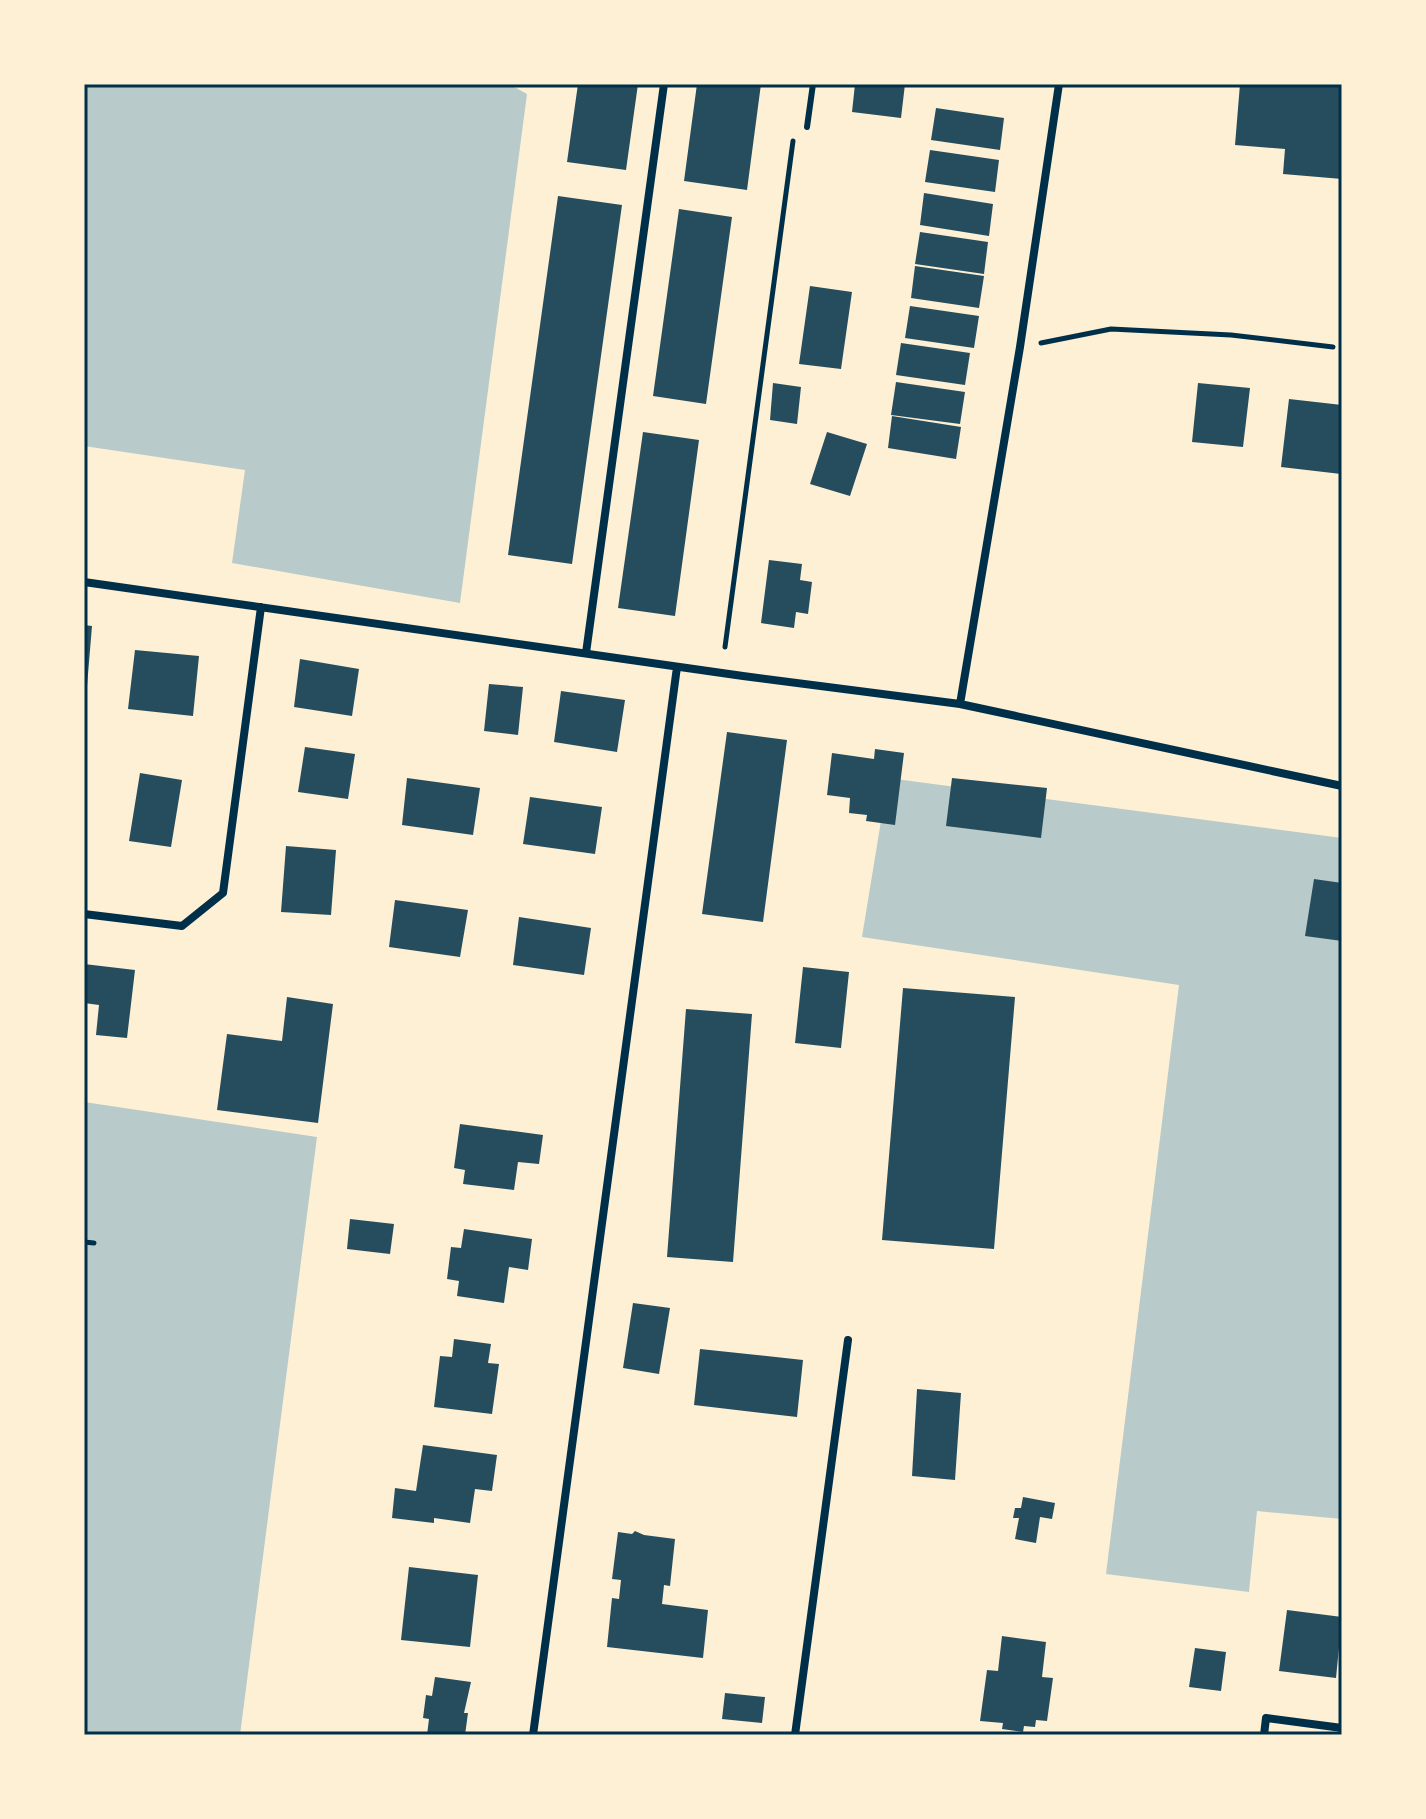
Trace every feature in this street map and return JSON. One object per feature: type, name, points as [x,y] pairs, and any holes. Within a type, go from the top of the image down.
[{"type":"street","points":[[586,653],[664,84]]},
{"type":"street","points":[[960,704],[1020,347],[1059,84]]},
{"type":"street","points":[[84,582],[960,704],[1342,786]]},
{"type":"street","points":[[84,914],[182,926],[223,893],[261,607]]},
{"type":"street","points":[[533,1735],[677,667]]},
{"type":"street","points":[[795,1735],[848,1340]]},
{"type":"street","points":[[1264,1735],[1266,1718],[1342,1728]]},
{"type":"lane","points":[[807,127],[813,84]]},
{"type":"path","points":[[725,647],[794,137],[807,127]]},
{"type":"path","points":[[1020,347],[1111,329],[1231,335],[1333,347]]},
{"type":"path","points":[[84,1242],[94,1243]]},
{"type":"shaded area","points":[[84,84],[509,84],[527,94],[460,603],[232,563],[245,470],[84,446]]},
{"type":"shaded area","points":[[888,778],[1342,838],[1342,1519],[1257,1511],[1249,1592],[1106,1574],[1179,985],[862,937]]},
{"type":"shaded area","points":[[84,1102],[317,1137],[240,1735],[84,1735]]},
{"type":"building","points":[[578,84],[638,84],[626,170],[567,162]]},
{"type":"building","points":[[697,84],[761,84],[747,190],[684,181]]},
{"type":"building","points":[[855,84],[905,84],[901,118],[852,112]]},
{"type":"building","points":[[1240,84],[1342,84],[1342,179],[1283,174],[1285,149],[1235,145]]},
{"type":"building","points":[[936,108],[1004,118],[1000,150],[931,140]]},
{"type":"building","points":[[930,150],[999,160],[995,192],[925,182]]},
{"type":"building","points":[[924,193],[993,204],[989,236],[920,225]]},
{"type":"building","points":[[558,196],[622,205],[572,564],[508,555]]},
{"type":"building","points":[[679,209],[732,217],[706,404],[653,396]]},
{"type":"building","points":[[920,232],[988,242],[984,274],[915,264]]},
{"type":"building","points":[[915,266],[984,276],[979,308],[911,298]]},
{"type":"building","points":[[810,286],[852,292],[841,369],[799,364]]},
{"type":"building","points":[[910,306],[979,316],[974,348],[905,338]]},
{"type":"building","points":[[901,343],[970,353],[965,385],[896,375]]},
{"type":"building","points":[[896,382],[965,392],[960,424],[891,415]]},
{"type":"building","points":[[773,383],[801,387],[797,424],[770,420]]},
{"type":"building","points":[[1198,383],[1250,388],[1243,447],[1192,442]]},
{"type":"building","points":[[1289,399],[1342,405],[1341,474],[1281,467]]},
{"type":"building","points":[[892,416],[961,427],[956,459],[888,448]]},
{"type":"building","points":[[643,432],[699,440],[675,616],[618,608]]},
{"type":"building","points":[[827,432],[867,444],[850,496],[810,484]]},
{"type":"building","points":[[769,560],[802,564],[800,580],[812,582],[808,614],[796,612],[794,628],[761,623]]},
{"type":"building","points":[[84,625],[92,626],[86,698],[84,698]]},
{"type":"building","points":[[135,650],[199,656],[193,716],[128,709]]},
{"type":"building","points":[[300,659],[359,669],[352,716],[294,707]]},
{"type":"building","points":[[489,684],[523,687],[518,735],[484,731]]},
{"type":"building","points":[[561,691],[625,700],[617,752],[554,742]]},
{"type":"building","points":[[727,732],[787,740],[763,922],[702,914]]},
{"type":"building","points":[[305,747],[355,754],[348,799],[298,792]]},
{"type":"building","points":[[875,749],[904,753],[895,825],[866,821],[867,815],[849,813],[850,798],[827,795],[832,753],[874,759]]},
{"type":"building","points":[[140,773],[182,780],[171,847],[129,841]]},
{"type":"building","points":[[407,778],[480,788],[473,835],[402,825]]},
{"type":"building","points":[[952,778],[1047,788],[1041,838],[946,826]]},
{"type":"building","points":[[530,797],[602,807],[595,854],[523,844]]},
{"type":"building","points":[[286,846],[336,850],[331,915],[281,912]]},
{"type":"building","points":[[1314,879],[1342,883],[1342,941],[1305,936]]},
{"type":"building","points":[[395,900],[468,910],[460,957],[389,947]]},
{"type":"building","points":[[519,917],[591,928],[584,975],[513,965]]},
{"type":"building","points":[[84,964],[135,970],[127,1038],[96,1035],[99,1005],[84,1003]]},
{"type":"building","points":[[803,967],[849,972],[841,1048],[795,1043]]},
{"type":"building","points":[[903,988],[1015,997],[994,1249],[882,1240]]},
{"type":"building","points":[[287,997],[333,1004],[318,1123],[217,1110],[227,1034],[282,1041]]},
{"type":"building","points":[[686,1009],[752,1014],[733,1262],[667,1257]]},
{"type":"building","points":[[460,1124],[543,1135],[539,1164],[518,1162],[514,1190],[463,1184],[465,1170],[454,1168]]},
{"type":"building","points":[[350,1219],[394,1224],[390,1254],[347,1249]]},
{"type":"building","points":[[464,1229],[532,1239],[528,1270],[509,1267],[504,1303],[457,1296],[459,1281],[447,1279],[451,1247],[461,1248]]},
{"type":"building","points":[[633,1303],[670,1308],[659,1374],[623,1368]]},
{"type":"building","points":[[454,1339],[491,1344],[488,1363],[499,1364],[492,1414],[434,1407],[440,1356],[452,1357]]},
{"type":"building","points":[[700,1349],[803,1360],[797,1417],[694,1405]]},
{"type":"building","points":[[917,1389],[961,1393],[955,1480],[912,1476]]},
{"type":"building","points":[[423,1445],[497,1455],[492,1491],[475,1489],[470,1523],[434,1518],[434,1523],[392,1518],[395,1488],[416,1491]]},
{"type":"building","points":[[1023,1497],[1055,1503],[1052,1519],[1040,1517],[1036,1543],[1015,1539],[1019,1518],[1013,1518],[1015,1508],[1021,1508]]},
{"type":"building","points":[[635,1531],[675,1539],[670,1586],[664,1585],[662,1604],[708,1610],[703,1658],[607,1647],[612,1598],[619,1599],[621,1580],[612,1579],[618,1532],[632,1534]]},
{"type":"building","points":[[409,1567],[478,1575],[470,1647],[401,1640]]},
{"type":"building","points":[[1287,1610],[1342,1617],[1336,1678],[1279,1671]]},
{"type":"building","points":[[1002,1636],[1046,1642],[1042,1677],[1053,1678],[1047,1721],[1036,1720],[1035,1727],[1024,1726],[1023,1732],[1002,1729],[1003,1723],[980,1721],[987,1670],[998,1671]]},
{"type":"building","points":[[1195,1648],[1226,1652],[1221,1691],[1189,1687]]},
{"type":"building","points":[[435,1677],[471,1682],[464,1713],[468,1713],[465,1735],[427,1735],[429,1719],[423,1718],[426,1695],[432,1696]]},
{"type":"building","points":[[725,1693],[765,1697],[762,1723],[722,1719]]}]
